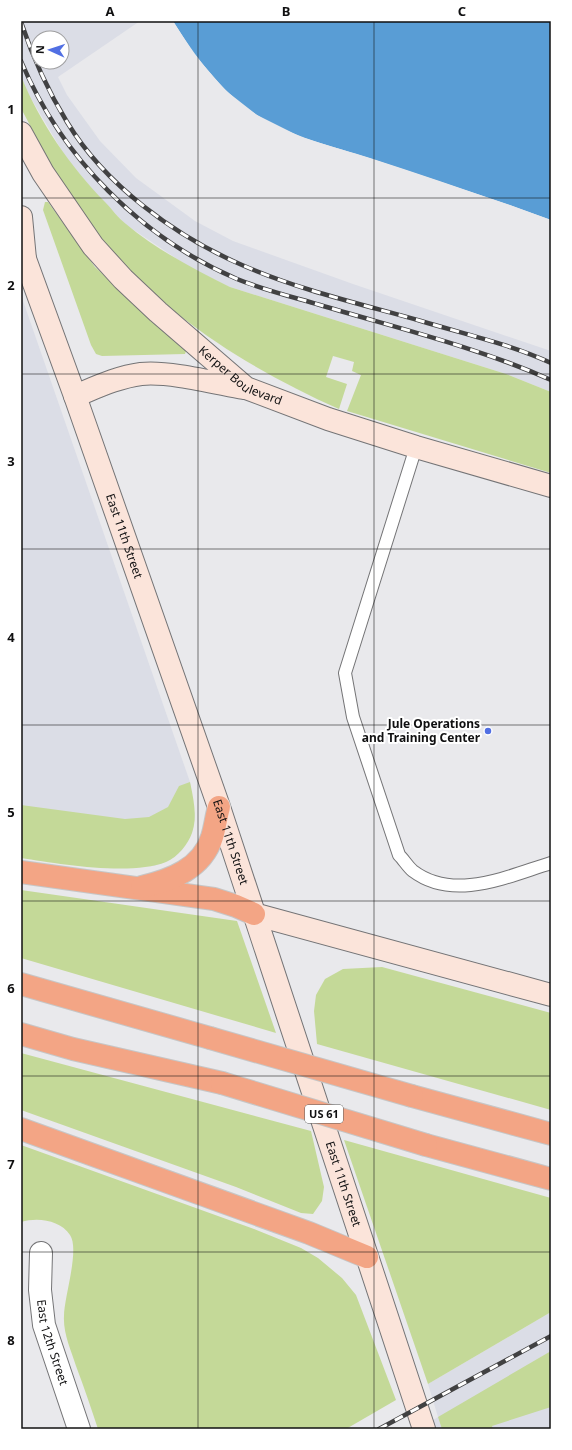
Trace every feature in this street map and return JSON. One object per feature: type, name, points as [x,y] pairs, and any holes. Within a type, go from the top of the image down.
[{"type":"highway","points":[[135,889],[167,880],[184,872],[201,857],[212,839],[219,807]]},
{"type":"highway","points":[[21,872],[214,899],[254,914]]},
{"type":"highway","points":[[21,984],[412,1096],[551,1134]]},
{"type":"highway","name":"US 61","points":[[21,1034],[73,1049],[222,1083],[426,1145],[551,1179]]},
{"type":"highway","points":[[21,1129],[309,1233],[367,1257]]},
{"type":"main road","name":"Kerper Boulevard","points":[[21,133],[44,173],[93,246],[123,279],[158,312],[246,388],[328,419],[416,447],[551,486]]},
{"type":"main road","name":"East 11th Street","points":[[21,217],[23,253],[75,396],[219,807],[424,1429]]},
{"type":"main road","points":[[75,396],[111,381],[143,374],[192,378],[246,388]]},
{"type":"main road","points":[[254,914],[551,995]]},
{"type":"street","name":"East 12th Street","points":[[41,1253],[40,1290],[44,1325],[79,1429]]},
{"type":"lane","points":[[416,447],[345,673],[353,717],[399,855],[413,871],[429,880],[449,886],[478,885],[551,863]]},
{"type":"shaded area","points":[[21,21],[140,21],[70,69],[70,30],[30,30],[30,70],[68,70],[58,77],[67,95],[100,141],[136,178],[195,221],[233,241],[353,284],[551,351],[551,392],[506,374],[230,287],[189,267],[125,224],[93,190],[65,156],[29,95],[21,98]]},
{"type":"shaded area","points":[[21,295],[190,782],[195,817],[192,832],[182,850],[168,861],[154,866],[21,848]]},
{"type":"shaded area","points":[[551,1312],[551,1429],[419,1429],[438,1417],[428,1384]]},
{"type":"green space","points":[[21,76],[47,127],[68,159],[80,174],[123,222],[150,242],[176,258],[230,287],[506,374],[551,392],[551,473],[347,411],[361,375],[352,371],[354,362],[333,356],[326,377],[347,384],[339,409],[263,371],[192,325],[128,270],[100,238],[75,204],[42,148],[21,108]]},
{"type":"green space","points":[[45,202],[48,202],[95,267],[183,348],[186,351],[185,354],[102,356],[96,354],[91,345],[43,210]]},
{"type":"green space","points":[[190,782],[194,801],[194,827],[182,850],[175,857],[166,862],[134,868],[95,868],[21,858],[21,805],[125,819],[149,817],[168,807],[179,786]]},
{"type":"green space","points":[[21,890],[237,921],[276,1033],[21,958]]},
{"type":"green space","points":[[382,967],[551,1013],[551,1110],[317,1044],[314,1011],[316,995],[325,979],[343,969]]},
{"type":"green space","points":[[21,1053],[311,1131],[324,1187],[322,1201],[313,1214],[301,1213],[236,1187],[21,1110]]},
{"type":"green space","points":[[344,1140],[551,1198],[551,1312],[428,1384]]},
{"type":"green space","points":[[21,1145],[254,1229],[301,1248],[318,1258],[342,1278],[356,1295],[396,1400],[346,1429],[98,1429],[70,1348],[64,1322],[72,1262],[73,1242],[66,1230],[55,1223],[41,1220],[21,1222]]},
{"type":"green space","points":[[551,1351],[551,1407],[492,1426],[493,1429],[442,1429],[438,1417]]},
{"type":"water","points":[[173,21],[551,21],[551,220],[416,173],[312,140],[270,123],[244,106],[220,84],[190,47]]},
{"type":"pier","points":[[171,21],[173,21],[194,54],[225,90],[257,115],[301,137],[510,205],[551,220],[551,222],[369,160],[301,139],[256,117],[224,91],[192,55]]},
{"type":"railway","points":[[21,22],[35,60],[47,85],[67,122],[83,145],[101,167],[121,187],[167,224],[217,253],[242,265],[286,282],[330,296],[487,340],[519,350],[551,363]]},
{"type":"railway","points":[[21,61],[38,96],[58,130],[108,191],[137,217],[168,241],[202,262],[237,279],[258,287],[466,348],[523,368],[551,380]]},
{"type":"railway","points":[[379,1429],[551,1336]]},
{"type":"place","name":"Jule Operations and Training Center","points":[[488,731]]}]
